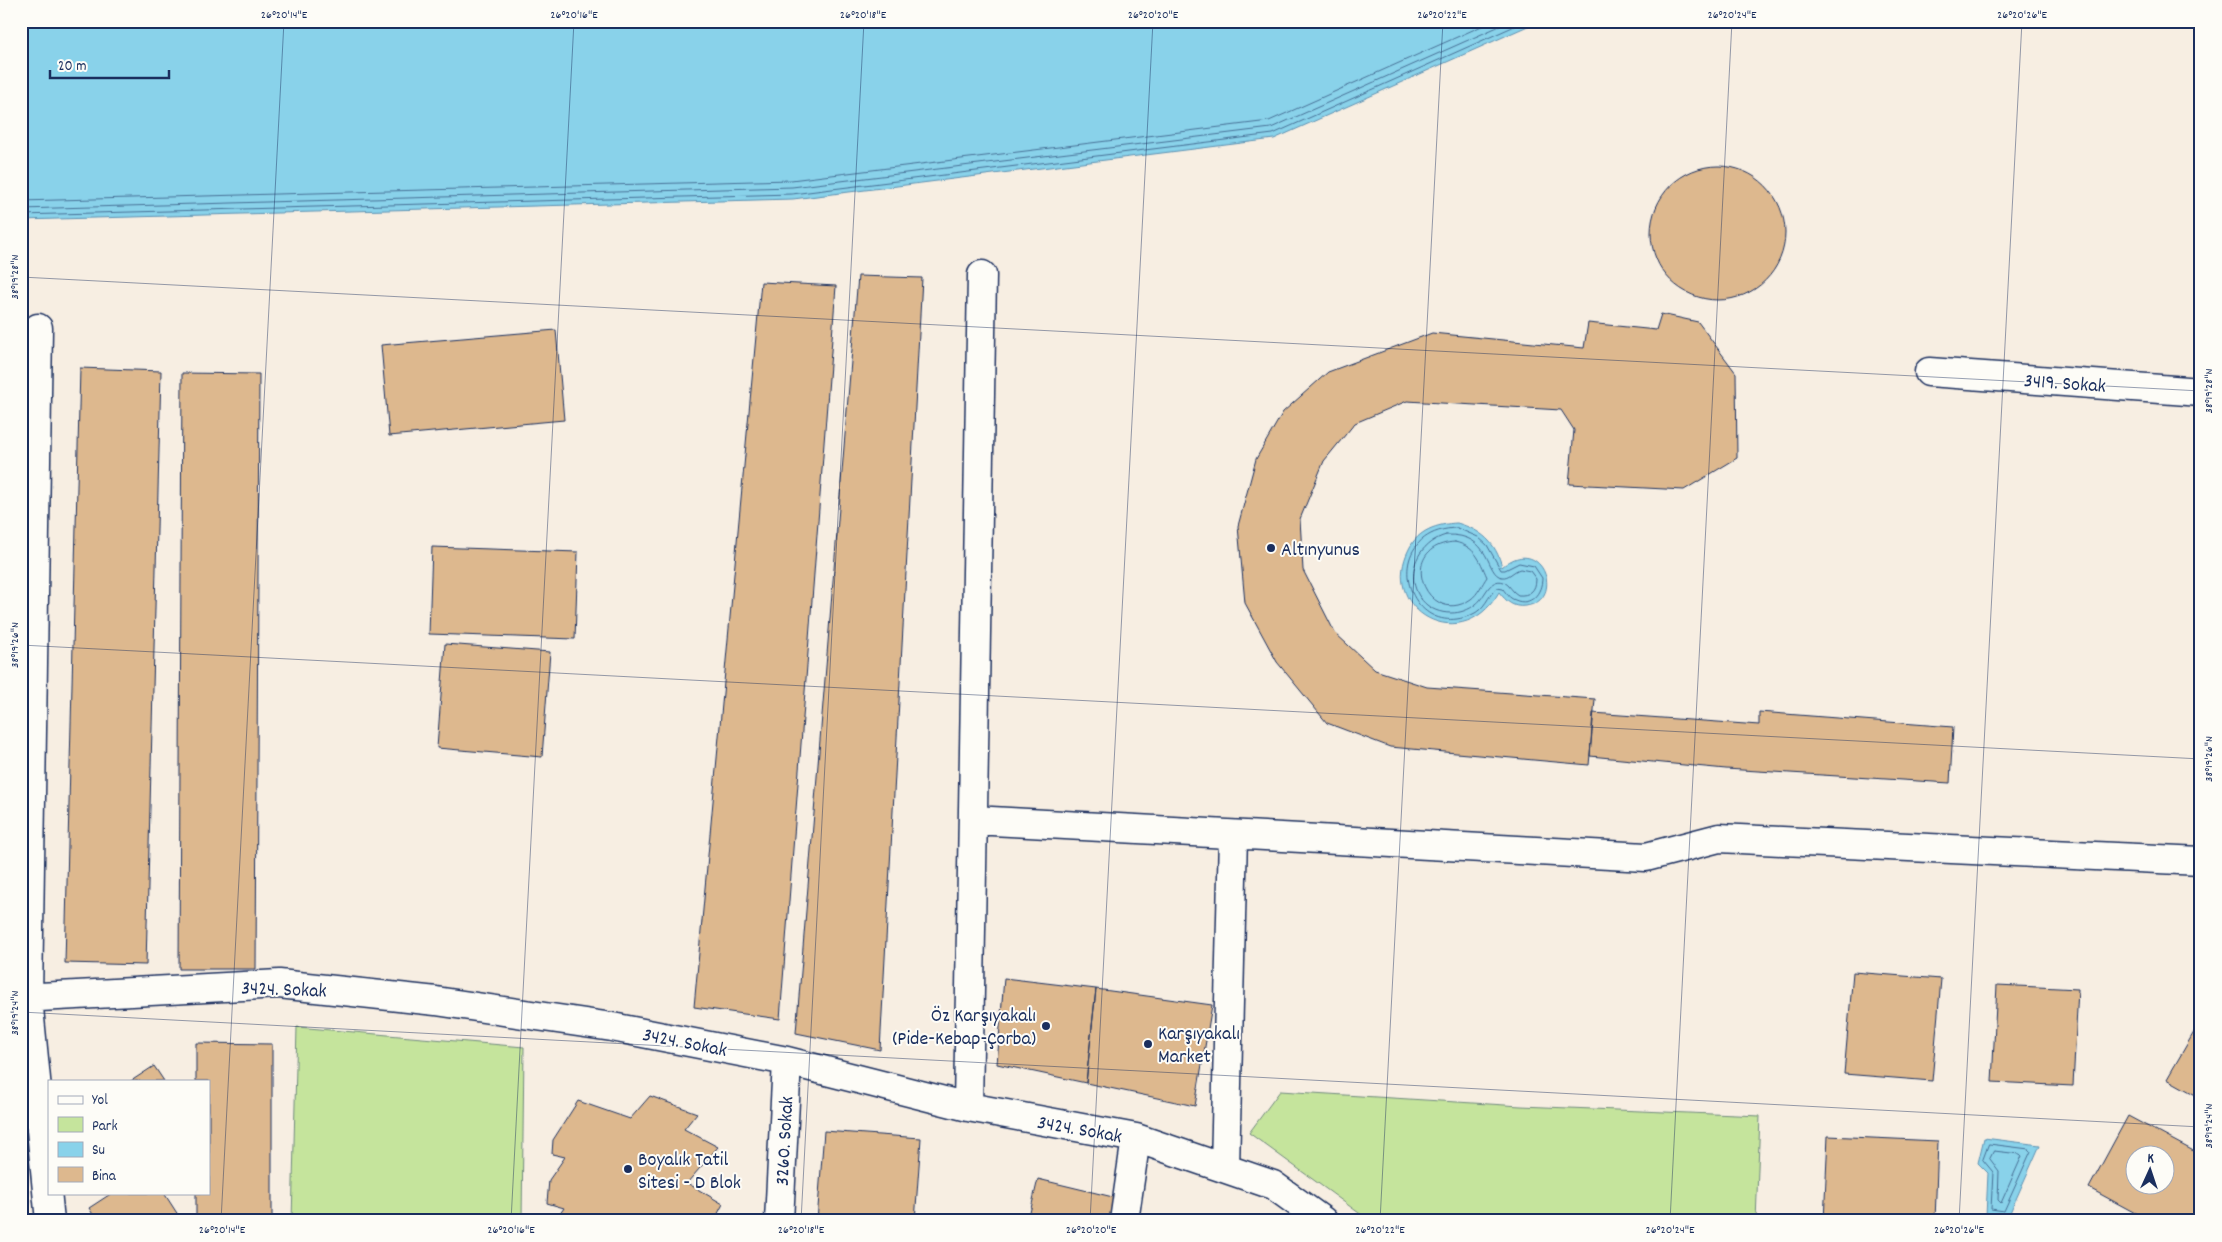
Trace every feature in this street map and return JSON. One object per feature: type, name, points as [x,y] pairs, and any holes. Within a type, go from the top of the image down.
[{"type":"street","points":[[968,1107],[982,275]]},
{"type":"street","points":[[38,328],[25,998],[50,1221]]},
{"type":"street","name":"3419. Sokak","points":[[1929,372],[2201,392]]},
{"type":"street","points":[[973,820],[1646,858],[1719,838],[2201,861]]},
{"type":"street","points":[[1224,1168],[1233,834]]},
{"type":"street","name":"3424. Sokak","points":[[25,998],[279,984],[436,1000],[583,1022],[787,1061],[968,1107],[1136,1138],[1273,1185],[1323,1221]]},
{"type":"street","name":"3260. Sokak","points":[[779,1221],[787,1061]]},
{"type":"street","points":[[1124,1221],[1136,1138]]},
{"type":"green space","points":[[297,1027],[524,1047],[522,1221],[292,1221]]},
{"type":"green space","points":[[1280,1091],[1521,1106],[1760,1116],[1756,1221],[1370,1221],[1249,1133]]},
{"type":"water","points":[[21,21],[1539,21],[1274,139],[793,199],[21,220]]},
{"type":"water","points":[[1457,523],[1473,529],[1486,538],[1496,551],[1502,567],[1516,558],[1528,558],[1538,563],[1544,572],[1547,583],[1545,593],[1538,602],[1525,606],[1513,605],[1499,592],[1483,612],[1465,622],[1446,623],[1429,618],[1414,607],[1405,591],[1402,571],[1409,549],[1417,537],[1429,529]]},
{"type":"water","points":[[1984,1138],[2040,1145],[2008,1217],[1986,1216],[1988,1173],[1978,1163]]},
{"type":"building","points":[[1718,166],[1744,171],[1766,185],[1780,207],[1785,233],[1780,259],[1766,281],[1744,295],[1718,300],[1692,295],[1670,281],[1656,259],[1651,233],[1656,207],[1670,185],[1692,171]]},
{"type":"building","points":[[858,276],[922,278],[880,1050],[796,1033]]},
{"type":"building","points":[[761,282],[836,286],[780,1019],[694,1007]]},
{"type":"building","name":"Altınyunus","points":[[1661,314],[1698,322],[1736,373],[1737,458],[1684,490],[1569,484],[1574,430],[1561,410],[1407,401],[1355,423],[1324,461],[1300,519],[1303,570],[1335,633],[1375,670],[1427,687],[1595,699],[1589,765],[1390,747],[1327,723],[1277,662],[1245,603],[1238,526],[1256,459],[1283,412],[1328,372],[1432,333],[1584,348],[1588,323],[1656,330]]},
{"type":"building","points":[[556,330],[564,420],[389,436],[381,345]]},
{"type":"building","points":[[80,368],[161,371],[146,965],[65,963]]},
{"type":"building","points":[[182,373],[259,374],[256,969],[179,969]]},
{"type":"building","points":[[432,547],[578,552],[575,639],[429,634]]},
{"type":"building","points":[[445,644],[550,652],[542,757],[437,748]]},
{"type":"building","points":[[1759,712],[1953,727],[1950,783],[1726,769],[1590,756],[1593,713],[1759,725]]},
{"type":"building","points":[[1853,972],[1941,979],[1932,1081],[1844,1074]]},
{"type":"building","name":"Öz Karşıyakalı (Pide-Kebap-Çorba)","points":[[1004,978],[1096,989],[1086,1083],[997,1064]]},
{"type":"building","points":[[1997,985],[2078,989],[2073,1086],[1992,1082]]},
{"type":"building","name":"Karşıyakalı Market","points":[[1096,989],[1212,1005],[1195,1106],[1086,1083]]},
{"type":"building","points":[[2201,1020],[2201,1098],[2167,1079]]},
{"type":"building","points":[[196,1043],[272,1044],[272,1221],[196,1221],[196,1194],[210,1194],[210,1080],[196,1080]]},
{"type":"building","points":[[154,1066],[163,1080],[133,1080]]},
{"type":"building","name":"Boyalık Tatil Sitesi - D Blok","points":[[650,1096],[697,1113],[684,1129],[718,1147],[687,1183],[723,1204],[714,1221],[555,1221],[564,1208],[547,1203],[549,1180],[565,1157],[552,1154],[553,1140],[578,1101],[630,1119]]},
{"type":"building","points":[[2128,1116],[2201,1155],[2201,1211],[2195,1221],[2150,1221],[2089,1188]]},
{"type":"building","points":[[824,1131],[921,1138],[915,1221],[817,1221]]},
{"type":"building","points":[[1828,1136],[1938,1141],[1935,1221],[1824,1221]]},
{"type":"building","points":[[1038,1179],[1117,1198],[1112,1221],[1028,1221]]},
{"type":"building","points":[[110,1194],[165,1194],[182,1221],[97,1221],[89,1208]]},
{"type":"place","name":"Altınyunus","points":[[1271,548]]},
{"type":"place","name":"Öz Karşıyakalı (Pide-Kebap-Çorba)","points":[[1046,1026]]},
{"type":"place","name":"Karşıyakalı Market","points":[[1148,1044]]},
{"type":"place","name":"Boyalık Tatil Sitesi - D Blok","points":[[628,1169]]}]
